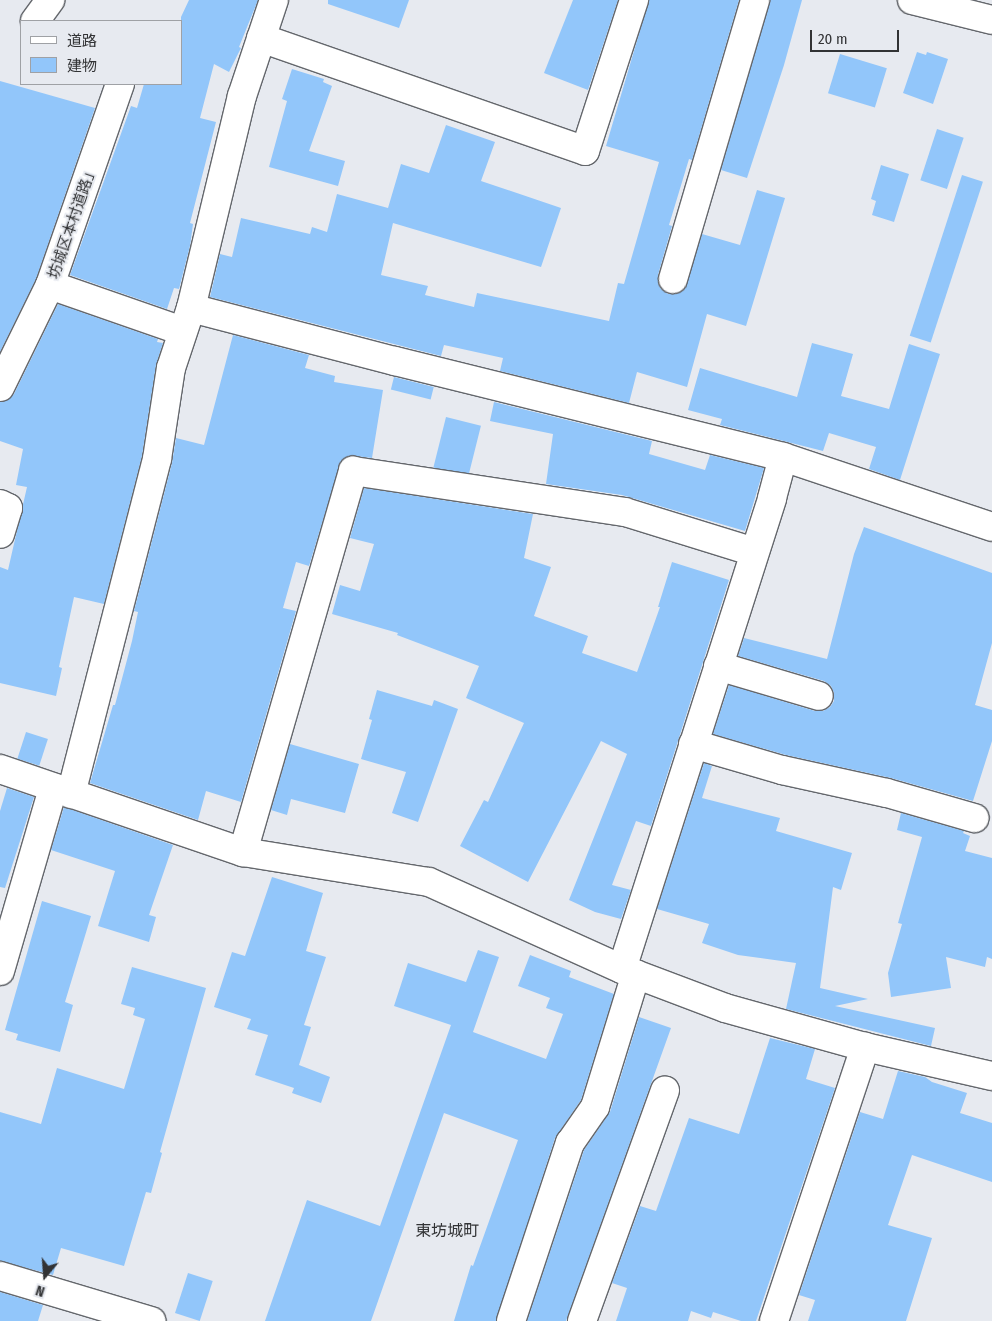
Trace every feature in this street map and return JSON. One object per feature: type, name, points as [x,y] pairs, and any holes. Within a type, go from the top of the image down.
[{"type":"street","points":[[36,20],[50,0]]},
{"type":"street","points":[[0,971],[62,791],[157,459],[171,368],[187,319],[242,96],[274,0]]},
{"type":"street","points":[[261,38],[585,151],[634,0]]},
{"type":"street","points":[[673,279],[754,0]]},
{"type":"street","points":[[912,0],[992,20]]},
{"type":"street","name":"坊城区本村道路」","points":[[120,85],[50,285],[187,319],[783,457],[992,527]]},
{"type":"street","points":[[0,387],[50,285]]},
{"type":"street","points":[[511,1321],[570,1143],[595,1107],[629,972],[693,744],[772,498],[783,457]]},
{"type":"street","points":[[243,852],[353,471],[625,512],[754,552]]},
{"type":"street","points":[[0,504],[8,508],[0,534]]},
{"type":"street","points":[[718,666],[819,696]]},
{"type":"street","points":[[693,744],[782,770],[887,793],[974,818]]},
{"type":"street","points":[[0,768],[243,852],[429,882],[629,972],[725,1008],[866,1047],[992,1076]]},
{"type":"street","points":[[774,1321],[866,1047]]},
{"type":"street","points":[[582,1321],[665,1090]]},
{"type":"street","points":[[0,1276],[151,1321]]},
{"type":"building","points":[[189,0],[258,0],[239,47],[241,48],[229,72],[214,64],[200,118],[216,122],[190,223],[193,224],[190,246],[179,289],[174,288],[167,309],[70,275],[131,106],[137,108],[144,85],[182,85],[181,17]]},
{"type":"building","points":[[328,0],[409,0],[399,28],[328,4]]},
{"type":"building","points":[[573,0],[618,0],[588,90],[544,73]]},
{"type":"building","points":[[649,0],[739,0],[692,160],[689,159],[669,225],[672,226],[658,275],[658,283],[661,289],[668,294],[676,294],[684,290],[702,234],[740,245],[757,190],[785,198],[746,326],[707,314],[687,387],[637,372],[629,403],[500,371],[503,358],[444,345],[441,356],[210,297],[220,254],[232,257],[241,218],[310,234],[312,227],[327,232],[337,194],[388,208],[401,164],[429,173],[446,125],[495,142],[481,181],[561,208],[541,267],[393,223],[381,275],[428,286],[425,295],[474,307],[477,293],[609,321],[618,283],[624,284],[659,162],[606,146]]},
{"type":"building","points":[[770,0],[802,0],[784,65],[747,178],[721,170]]},
{"type":"building","points":[[917,52],[926,55],[927,52],[948,59],[933,104],[903,93]]},
{"type":"building","points":[[840,54],[887,68],[875,108],[828,93]]},
{"type":"building","points":[[292,69],[324,79],[323,82],[332,86],[309,151],[345,161],[338,186],[269,167],[287,101],[282,99]]},
{"type":"building","points":[[0,81],[95,108],[36,279],[0,352]]},
{"type":"building","points":[[937,129],[964,138],[947,189],[920,180]]},
{"type":"building","points":[[881,165],[909,174],[894,222],[872,215],[876,201],[871,199]]},
{"type":"building","points":[[962,175],[983,182],[931,343],[910,336]]},
{"type":"building","points":[[58,304],[158,339],[157,342],[163,343],[156,365],[142,456],[104,604],[74,597],[59,667],[62,668],[56,696],[0,683],[0,567],[8,570],[27,487],[16,485],[23,449],[0,441],[0,402],[8,400],[14,394]]},
{"type":"building","points":[[233,335],[309,355],[305,368],[335,376],[334,382],[383,390],[372,458],[348,456],[341,461],[309,566],[296,562],[283,608],[296,611],[241,802],[206,791],[198,820],[90,783],[113,705],[115,705],[132,641],[138,612],[134,611],[172,463],[176,438],[204,445]]},
{"type":"building","points":[[812,343],[853,354],[841,396],[889,409],[909,344],[940,354],[900,480],[869,469],[876,447],[829,433],[823,451],[720,425],[722,419],[688,410],[700,368],[797,397]]},
{"type":"building","points":[[394,377],[434,387],[431,400],[391,390]]},
{"type":"building","points":[[494,402],[652,441],[649,454],[705,470],[710,455],[764,468],[745,531],[622,495],[546,484],[553,434],[490,421]]},
{"type":"building","points":[[446,417],[481,426],[468,476],[433,467]]},
{"type":"building","points":[[364,488],[533,514],[524,558],[551,567],[534,616],[588,636],[582,653],[637,672],[660,607],[658,607],[672,562],[729,580],[651,826],[636,821],[612,885],[631,890],[621,919],[595,912],[569,900],[627,754],[601,741],[528,882],[460,846],[484,800],[488,802],[524,723],[466,698],[479,666],[397,635],[398,633],[332,614],[340,585],[360,591],[374,544],[350,538]]},
{"type":"building","points":[[864,527],[992,573],[992,643],[975,705],[992,710],[992,741],[973,801],[891,778],[786,755],[713,734],[729,685],[815,711],[823,711],[830,707],[834,701],[834,693],[831,686],[824,681],[738,656],[744,638],[827,659],[854,554]]},
{"type":"building","points":[[377,690],[432,706],[434,700],[458,709],[418,822],[392,813],[406,772],[361,759],[372,720],[369,719]]},
{"type":"building","points":[[26,732],[48,739],[39,766],[17,759]]},
{"type":"building","points":[[290,744],[359,764],[345,813],[291,799],[287,815],[271,810]]},
{"type":"building","points":[[704,763],[712,766],[702,798],[780,818],[776,831],[852,853],[841,890],[833,887],[820,988],[868,999],[835,1006],[935,1028],[931,1046],[786,1009],[796,963],[738,955],[702,943],[709,924],[657,909]]},
{"type":"building","points":[[7,788],[34,797],[5,888],[0,887],[0,811]]},
{"type":"building","points":[[64,807],[173,845],[149,915],[156,917],[149,942],[98,926],[115,871],[51,850]]},
{"type":"building","points":[[901,813],[964,831],[963,833],[970,836],[965,851],[992,858],[992,959],[987,957],[985,967],[946,957],[951,988],[891,997],[888,973],[902,924],[898,923],[922,837],[897,830]]},
{"type":"building","points":[[272,877],[323,893],[306,951],[326,957],[304,1025],[311,1027],[299,1065],[330,1077],[321,1103],[292,1093],[294,1088],[255,1075],[268,1035],[247,1029],[251,1019],[214,1007],[232,952],[245,956]]},
{"type":"building","points":[[42,901],[91,916],[65,1002],[73,1005],[60,1052],[16,1040],[18,1034],[5,1030]]},
{"type":"building","points":[[478,950],[499,957],[473,1032],[546,1059],[563,1014],[546,1008],[550,998],[518,986],[530,955],[571,971],[569,977],[614,994],[581,1100],[555,1138],[496,1321],[454,1321],[471,1265],[473,1266],[518,1140],[444,1113],[371,1321],[265,1321],[307,1200],[380,1226],[451,1025],[394,1006],[408,963],[466,982]]},
{"type":"building","points":[[132,967],[206,988],[160,1152],[162,1153],[151,1193],[146,1192],[124,1266],[61,1248],[53,1275],[0,1261],[0,1112],[41,1124],[57,1068],[124,1089],[145,1019],[133,1015],[135,1008],[121,1004]]},
{"type":"building","points":[[639,1017],[671,1028],[566,1321],[527,1321],[584,1150],[610,1112]]},
{"type":"building","points":[[770,1038],[815,1049],[806,1079],[835,1088],[756,1321],[741,1321],[713,1312],[711,1318],[691,1311],[688,1321],[616,1321],[627,1288],[612,1283],[640,1206],[656,1211],[689,1118],[739,1134]]},
{"type":"building","points":[[898,1071],[925,1077],[932,1082],[967,1093],[960,1113],[992,1123],[992,1182],[912,1155],[888,1225],[932,1238],[906,1321],[808,1321],[815,1300],[799,1295],[860,1112],[883,1119]]},
{"type":"building","points":[[188,1273],[213,1281],[200,1321],[175,1313]]},
{"type":"building","points":[[0,1292],[43,1305],[38,1321],[0,1321]]},
{"type":"district","name":"東坊城町","points":[[447,1231]]}]
